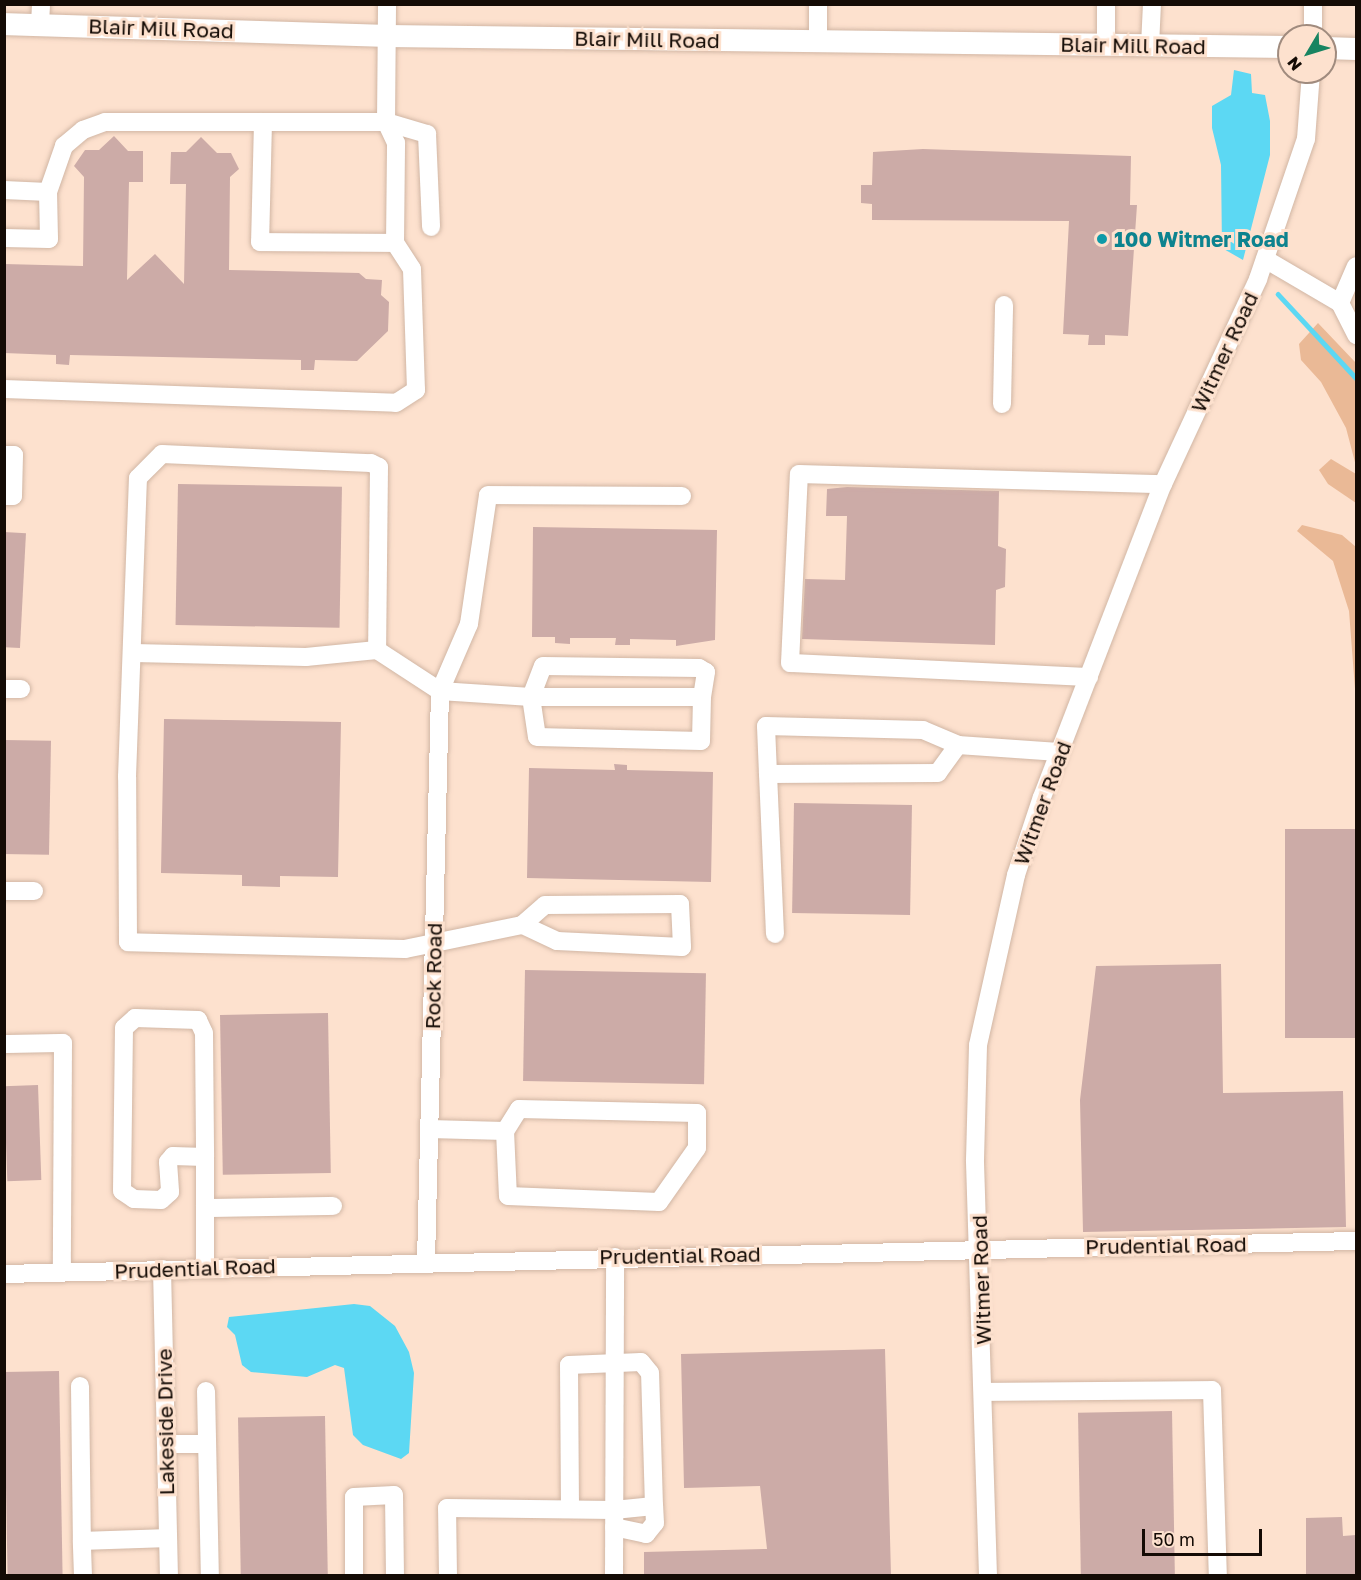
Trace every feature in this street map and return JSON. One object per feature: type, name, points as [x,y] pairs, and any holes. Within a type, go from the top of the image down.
[{"type":"main road","name":"Blair Mill Road","points":[[4,24],[40,14],[386,36],[1277,47]]},
{"type":"main road","points":[[1337,48],[1356,49]]},
{"type":"street","points":[[4,389],[396,403],[416,390],[418,369],[412,270],[395,243],[396,143],[386,122],[387,4]]},
{"type":"street","points":[[818,4],[818,42]]},
{"type":"street","points":[[1106,4],[1106,44]]},
{"type":"street","points":[[1150,46],[1152,4]]},
{"type":"street","points":[[1313,4],[1313,24]]},
{"type":"street","name":"Witmer Road","points":[[988,1575],[981,1248],[975,1160],[978,1045],[1016,875],[1059,752],[1163,484],[1266,259],[1306,139],[1310,84]]},
{"type":"street","points":[[4,238],[49,238],[48,192],[64,146],[83,130],[105,122],[386,122],[427,134],[430,227]]},
{"type":"street","points":[[263,122],[260,242],[395,243]]},
{"type":"street","points":[[4,190],[48,192]]},
{"type":"street","points":[[1266,259],[1340,303],[1356,335]]},
{"type":"street","points":[[1340,303],[1356,266]]},
{"type":"street","points":[[1002,404],[1004,305]]},
{"type":"street","points":[[377,650],[379,467],[162,454],[138,478],[134,653],[127,777],[128,942],[405,949],[434,941],[522,925],[545,905],[680,904],[682,947],[557,941],[522,925]]},
{"type":"street","points":[[4,455],[14,455],[13,496],[4,496]]},
{"type":"street","points":[[1089,677],[790,663],[799,474],[1163,484]]},
{"type":"street","points":[[440,691],[469,624],[488,495],[682,496]]},
{"type":"street","points":[[134,653],[306,657],[377,650],[440,691],[531,697],[702,697]]},
{"type":"street","points":[[543,666],[699,668],[706,672],[702,697],[701,741],[537,737],[531,697],[543,666]]},
{"type":"street","name":"Rock Road","points":[[426,1262],[440,691]]},
{"type":"street","points":[[774,934],[766,726],[923,730],[958,745],[1059,752]]},
{"type":"street","points":[[768,774],[938,773],[958,745]]},
{"type":"street","points":[[4,891],[34,891]]},
{"type":"street","points":[[204,1157],[173,1156],[168,1162],[170,1192],[161,1200],[134,1199],[122,1191],[124,1028],[135,1018],[198,1020],[204,1033],[205,1268]]},
{"type":"street","points":[[4,1044],[63,1043],[62,1272]]},
{"type":"street","points":[[519,1109],[697,1113],[697,1148],[659,1202],[508,1196],[506,1131],[519,1109]]},
{"type":"street","points":[[429,1129],[506,1131]]},
{"type":"street","points":[[205,1208],[333,1206]]},
{"type":"street","name":"Prudential Road","points":[[4,1274],[981,1248],[1356,1241]]},
{"type":"street","points":[[614,1575],[615,1257]]},
{"type":"street","name":"Lakeside Drive","points":[[162,1269],[169,1575]]},
{"type":"street","points":[[448,1575],[447,1508],[570,1509],[614,1518],[646,1534],[655,1523],[650,1373],[640,1362],[614,1365],[568,1365],[570,1509]]},
{"type":"street","points":[[80,1386],[82,1575]]},
{"type":"street","points":[[984,1392],[1212,1390],[1218,1575]]},
{"type":"street","points":[[206,1391],[210,1575]]},
{"type":"street","points":[[166,1444],[207,1444]]},
{"type":"street","points":[[354,1575],[354,1497],[394,1495],[395,1575]]},
{"type":"street","points":[[614,1518],[654,1506]]},
{"type":"street","points":[[82,1541],[168,1538]]},
{"type":"shaded area","points":[[1318,323],[1356,363],[1356,466],[1346,428],[1321,382],[1301,360],[1299,344]]},
{"type":"shaded area","points":[[1331,459],[1356,474],[1356,503],[1328,484],[1319,470]]},
{"type":"shaded area","points":[[1302,525],[1342,535],[1356,547],[1356,702],[1349,611],[1333,561],[1297,531]]},
{"type":"water","points":[[1234,70],[1251,74],[1252,93],[1265,95],[1270,121],[1270,155],[1243,260],[1222,248],[1221,165],[1212,128],[1212,106],[1231,95]]},
{"type":"water","points":[[354,1304],[370,1306],[395,1326],[409,1352],[414,1373],[409,1453],[401,1459],[363,1445],[353,1435],[344,1368],[335,1365],[307,1377],[251,1372],[242,1365],[235,1335],[227,1327],[229,1317]]},
{"type":"building","points":[[114,136],[128,151],[143,151],[143,182],[129,182],[127,280],[155,254],[184,284],[186,184],[170,184],[171,152],[186,152],[201,137],[217,153],[231,153],[239,169],[230,177],[229,270],[359,273],[366,279],[382,280],[381,295],[389,302],[388,331],[357,361],[315,360],[314,370],[301,370],[301,360],[70,355],[69,365],[56,364],[56,355],[4,353],[4,264],[83,266],[84,177],[74,166],[85,150],[99,150]]},
{"type":"building","name":"100 Witmer Road","points":[[923,149],[1131,156],[1130,205],[1137,205],[1128,336],[1105,335],[1105,345],[1088,345],[1089,335],[1063,334],[1069,221],[872,220],[872,204],[861,203],[861,185],[872,185],[873,152]]},
{"type":"building","points":[[178,484],[342,487],[340,628],[176,625]]},
{"type":"building","points":[[847,487],[999,491],[998,546],[1006,549],[1005,587],[996,590],[995,645],[802,639],[805,579],[845,580],[847,516],[826,516],[827,489]]},
{"type":"building","points":[[533,527],[717,530],[715,640],[676,646],[676,640],[630,639],[630,645],[615,645],[616,638],[570,638],[570,644],[555,643],[555,637],[532,637]]},
{"type":"building","points":[[4,532],[26,533],[20,648],[4,647]]},
{"type":"building","points":[[164,719],[341,722],[338,877],[280,876],[280,887],[242,886],[242,875],[161,873]]},
{"type":"building","points":[[4,740],[51,741],[49,855],[4,854]]},
{"type":"building","points":[[614,764],[627,765],[627,770],[713,772],[711,882],[527,878],[529,768],[615,770]]},
{"type":"building","points":[[794,803],[912,805],[910,915],[792,913]]},
{"type":"building","points":[[1285,829],[1356,829],[1356,1038],[1285,1038]]},
{"type":"building","points":[[1221,964],[1223,1093],[1343,1091],[1346,1227],[1083,1232],[1080,1100],[1096,966]]},
{"type":"building","points":[[525,970],[706,973],[704,1084],[523,1081]]},
{"type":"building","points":[[328,1013],[331,1173],[223,1175],[220,1015]]},
{"type":"building","points":[[38,1085],[41,1180],[7,1181],[4,1086]]},
{"type":"building","points":[[885,1349],[891,1575],[644,1575],[644,1552],[767,1549],[760,1486],[684,1488],[681,1354]]},
{"type":"building","points":[[59,1371],[63,1575],[8,1576],[4,1372]]},
{"type":"building","points":[[1172,1411],[1175,1575],[1081,1576],[1078,1413]]},
{"type":"building","points":[[325,1416],[328,1575],[241,1576],[238,1418]]},
{"type":"building","points":[[1342,1517],[1343,1536],[1356,1535],[1356,1575],[1306,1575],[1306,1518]]},
{"type":"waterway","points":[[1278,294],[1356,378]]},
{"type":"place","name":"100 Witmer Road","points":[[1102,239]]}]
